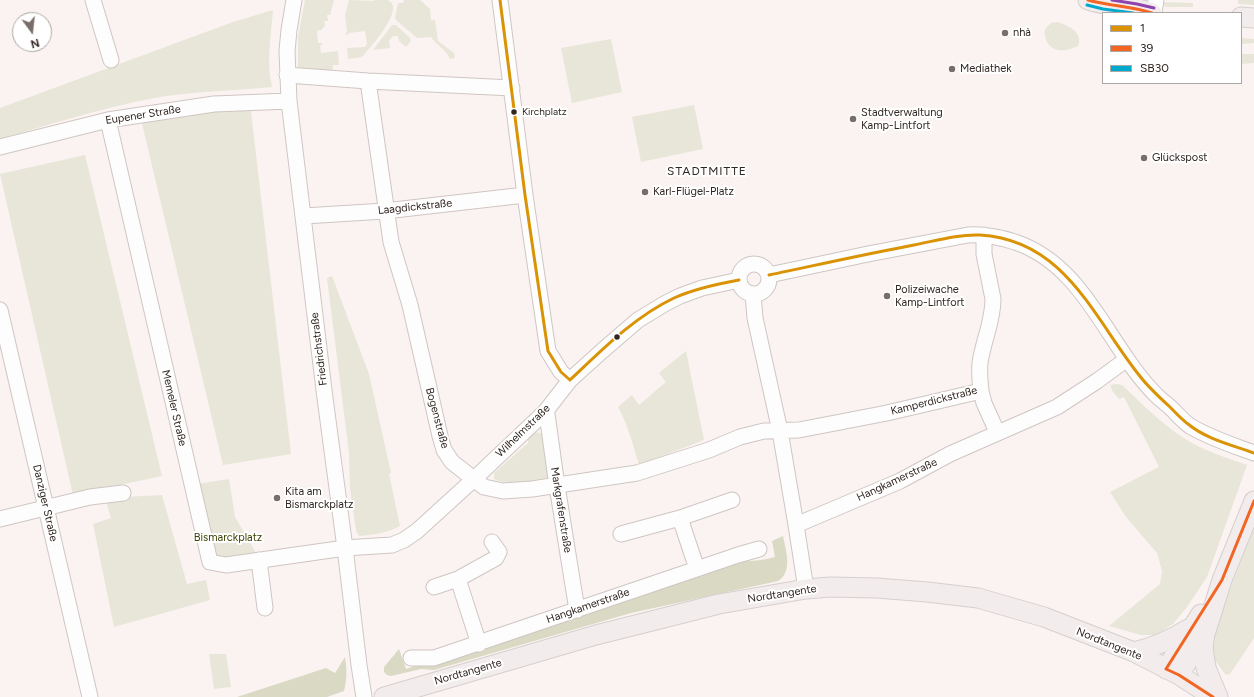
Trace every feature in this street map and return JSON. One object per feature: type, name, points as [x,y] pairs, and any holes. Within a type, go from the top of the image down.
[{"type":"main road","points":[[1074,0],[1091,7],[1114,12]]},
{"type":"main road","points":[[1088,0],[1149,12]]},
{"type":"main road","points":[[1242,17],[1254,18]]},
{"type":"main road","points":[[1172,672],[1200,628],[1222,580],[1254,501]]},
{"type":"main road","name":"Nordtangente","points":[[384,697],[596,635],[719,604],[806,589],[830,587],[877,588],[978,598],[1044,617],[1134,652],[1172,672],[1213,697]]},
{"type":"main road","points":[[1134,652],[1152,648],[1200,628]]},
{"type":"main road","points":[[1200,628],[1206,668],[1218,697]]},
{"type":"street","points":[[94,0],[111,60]]},
{"type":"street","name":"Friedrichstraße","points":[[294,0],[287,52],[289,101],[325,398],[364,697]]},
{"type":"street","points":[[500,0],[525,194],[548,351],[561,372],[570,380]]},
{"type":"street","points":[[1153,12],[1156,0]]},
{"type":"street","points":[[287,75],[368,82],[512,88]]},
{"type":"street","name":"Bogenstraße","points":[[368,82],[385,211],[391,242],[410,305],[444,450],[452,462],[473,480],[484,487],[503,491],[557,486],[637,473],[709,450],[740,437],[764,431],[780,431]]},
{"type":"street","name":"Eupener Straße","points":[[0,147],[108,120],[214,104],[289,101]]},
{"type":"street","name":"Memeler Straße","points":[[108,120],[210,562],[226,565],[345,548]]},
{"type":"street","name":"Laagdickstraße","points":[[304,216],[385,211],[525,194]]},
{"type":"street","points":[[769,276],[953,237],[984,235],[996,236],[1026,246],[1047,257],[1068,275],[1084,295],[1127,359],[1156,395],[1189,425],[1208,436],[1254,453]]},
{"type":"street","name":"Kamperdickstraße","points":[[780,431],[799,430],[887,413],[981,391],[980,361],[992,317],[993,306],[984,249],[984,235]]},
{"type":"street","points":[[750,264],[762,266],[769,276],[766,289],[753,294],[744,290],[738,280],[744,267],[750,264]]},
{"type":"street","name":"Wilhelmstraße","points":[[345,548],[392,545],[404,540],[417,531],[473,480],[545,412],[570,380],[638,320],[666,303],[696,290],[738,280]]},
{"type":"street","points":[[753,294],[755,318],[780,431],[806,589]]},
{"type":"street","name":"Danziger Straße","points":[[0,310],[90,697]]},
{"type":"street","name":"Hangkamerstraße","points":[[796,525],[900,481],[950,454],[997,432],[1057,407],[1127,359]]},
{"type":"street","points":[[981,391],[987,410],[997,432]]},
{"type":"street","points":[[1172,409],[1218,432],[1254,445]]},
{"type":"street","name":"Markgrafenstraße","points":[[545,412],[547,414],[577,610]]},
{"type":"street","points":[[0,519],[90,497],[123,493]]},
{"type":"street","points":[[621,534],[680,518],[732,500]]},
{"type":"street","points":[[680,518],[697,569]]},
{"type":"street","points":[[434,586],[458,579],[496,558],[499,552],[492,542]]},
{"type":"street","name":"Hangkamerstraße","points":[[411,658],[434,658],[479,644],[759,549]]},
{"type":"street","points":[[259,560],[265,608]]},
{"type":"street","points":[[458,579],[479,644]]},
{"type":"green space","points":[[305,0],[334,0],[330,15],[327,15],[328,21],[324,21],[325,26],[321,30],[317,31],[318,43],[322,43],[320,46],[321,53],[338,51],[339,65],[333,65],[332,72],[298,71],[298,37]]},
{"type":"green space","points":[[349,0],[387,0],[392,4],[393,11],[385,28],[362,57],[348,59],[347,48],[365,47],[367,44],[365,31],[349,33],[347,35],[345,34],[347,32],[345,15]]},
{"type":"green space","points":[[404,0],[420,0],[430,9],[431,20],[435,20],[438,41],[454,53],[455,58],[450,59],[446,52],[431,37],[417,38],[396,20],[395,18],[398,3],[403,3]]},
{"type":"green space","points":[[1238,0],[1254,0],[1254,5],[1238,4]]},
{"type":"green space","points":[[1161,2],[1193,3],[1193,7],[1166,7]]},
{"type":"green space","points":[[273,10],[269,58],[272,87],[198,92],[154,98],[96,111],[0,139],[0,108],[233,22]]},
{"type":"green space","points":[[1057,22],[1070,27],[1077,33],[1079,37],[1078,46],[1065,50],[1057,50],[1050,46],[1045,37],[1045,29],[1051,23]]},
{"type":"green space","points":[[392,25],[396,25],[410,38],[411,41],[406,47],[399,41],[398,36],[393,36],[389,41],[390,48],[373,50]]},
{"type":"green space","points":[[1242,38],[1254,39],[1254,43],[1242,44]]},
{"type":"green space","points":[[611,39],[622,92],[572,103],[561,48]]},
{"type":"green space","points":[[1242,54],[1254,54],[1254,63],[1242,64]]},
{"type":"green space","points":[[250,103],[291,454],[223,465],[140,115]]},
{"type":"green space","points":[[694,105],[703,149],[641,162],[632,117]]},
{"type":"green space","points":[[85,155],[162,476],[73,495],[0,174]]},
{"type":"green space","points":[[332,276],[369,374],[391,473],[389,474],[400,526],[375,534],[359,536],[356,531],[350,488],[349,453],[327,278]]},
{"type":"green space","points":[[686,351],[704,440],[639,465],[622,414],[618,407],[632,395],[639,405],[666,382],[659,373]]},
{"type":"green space","points":[[1110,385],[1122,385],[1158,419],[1189,441],[1213,453],[1247,465],[1207,577],[1187,607],[1173,624],[1156,635],[1141,635],[1109,626],[1160,584],[1162,571],[1157,553],[1126,517],[1110,492],[1159,467],[1124,397],[1119,399],[1113,392]]},
{"type":"green space","points":[[535,432],[544,434],[549,472],[547,478],[513,483],[494,479],[494,473],[528,443],[528,439]]},
{"type":"green space","name":"Bismarckplatz","points":[[229,479],[235,517],[256,553],[217,558],[197,484]]},
{"type":"green space","points":[[162,495],[187,584],[206,580],[210,600],[114,627],[93,524],[111,518],[105,498]]},
{"type":"green space","points":[[1254,528],[1254,638],[1230,674],[1226,675],[1216,662],[1213,662],[1210,640]]},
{"type":"green space","points":[[783,536],[787,554],[787,567],[783,577],[778,581],[631,613],[434,670],[421,669],[391,676],[384,672],[384,667],[399,649],[406,669],[732,561],[754,561],[775,557],[772,541]]},
{"type":"green space","points":[[209,654],[226,654],[231,687],[214,689]]},
{"type":"green space","points":[[345,657],[346,682],[344,691],[327,697],[237,697],[326,668],[335,673]]},
{"type":"transit line","name":"1","points":[[500,0],[525,195],[548,351],[561,372],[570,380]]},
{"type":"transit line","name":"39","points":[[1088,0],[1148,12]]},
{"type":"transit line","points":[[1112,0],[1154,8]]},
{"type":"transit line","name":"SB30","points":[[1087,5],[1126,12]]},
{"type":"transit line","name":"1","points":[[769,275],[955,237],[980,235],[1009,240],[1034,251],[1056,266],[1074,285],[1091,307],[1122,353],[1142,379],[1183,420],[1211,438],[1254,453]]},
{"type":"transit line","name":"1","points":[[570,380],[632,324],[659,306],[690,292],[739,280]]},
{"type":"transit line","name":"39","points":[[1213,697],[1179,675],[1166,669],[1222,580],[1254,501]]},
{"type":"place","name":"nhà","points":[[1005,33]]},
{"type":"place","name":"Mediathek","points":[[952,69]]},
{"type":"place","name":"Kirchplatz","points":[[514,112]]},
{"type":"place","name":"Stadtverwaltung Kamp-Lintfort","points":[[853,119]]},
{"type":"place","name":"Glückspost","points":[[1144,158]]},
{"type":"place","name":"Karl-Flügel-Platz","points":[[645,192]]},
{"type":"place","name":"Polizeiwache Kamp-Lintfort","points":[[887,296]]},
{"type":"place","name":"Kita am Bismarckplatz","points":[[277,498]]},
{"type":"district","name":"STADTMITTE","points":[[707,171]]}]
